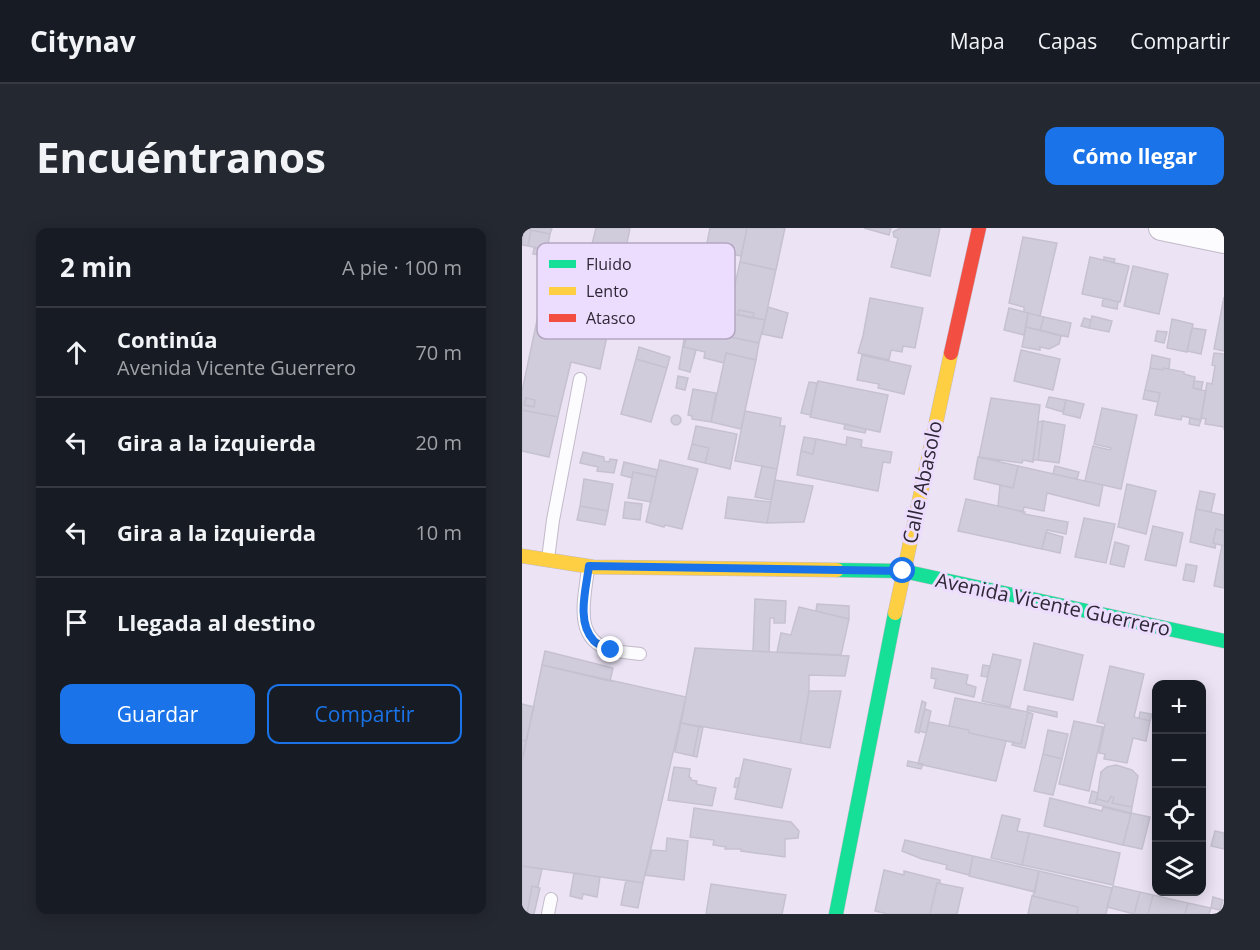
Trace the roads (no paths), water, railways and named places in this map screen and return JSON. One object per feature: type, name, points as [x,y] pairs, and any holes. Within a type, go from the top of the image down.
[{"type":"street","name":"Calle Abasolo","points":[[836,914],[903,571],[979,228]]},
{"type":"street","points":[[1161,228],[1224,241]]},
{"type":"street","name":"Avenida Vicente Guerrero","points":[[522,556],[589,566],[903,571],[1224,641]]},
{"type":"lane","points":[[548,560],[553,519],[580,379]]},
{"type":"lane","points":[[589,566],[583,615],[586,631],[595,643],[611,650],[640,654]]},
{"type":"lane","points":[[548,914],[551,899]]}]
